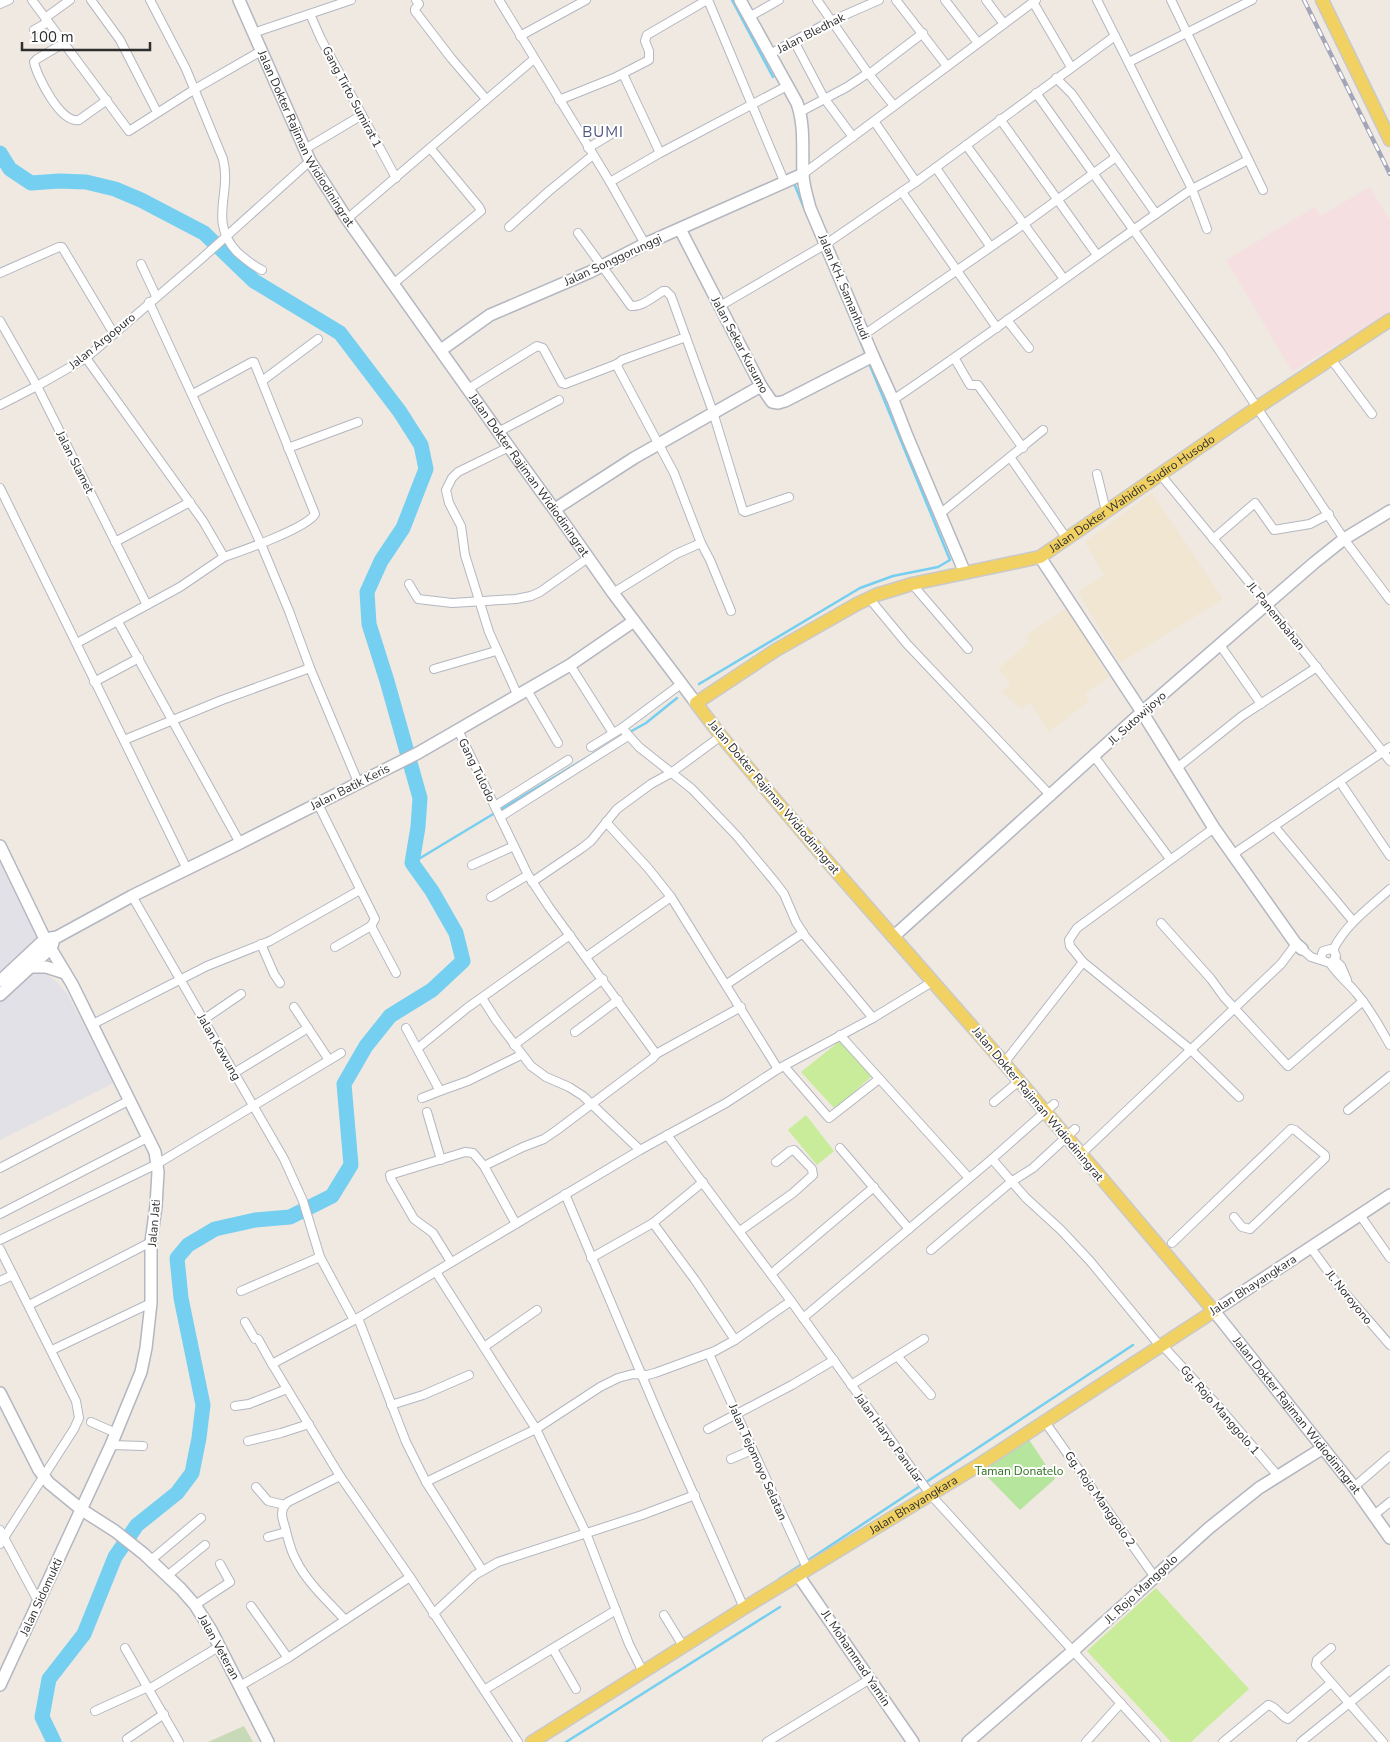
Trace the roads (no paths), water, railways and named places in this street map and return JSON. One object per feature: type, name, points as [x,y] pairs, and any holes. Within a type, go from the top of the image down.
[{"type":"main road","points":[[1322,0],[1390,140]]},
{"type":"main road","name":"Jalan Dokter Wahidin Sudiro Husodo","points":[[696,703],[776,650],[869,598],[912,584],[1040,556],[1258,407],[1390,320]]},
{"type":"main road","name":"Jalan Dokter Rajiman Widiodiningrat","points":[[696,703],[932,982],[1019,1081],[1049,1108],[1070,1133],[1081,1154],[1214,1311]]},
{"type":"main road","name":"Jalan Bhayangkara","points":[[532,1742],[744,1608],[803,1567],[1045,1422],[1214,1311]]},
{"type":"street","points":[[0,4],[9,0]]},
{"type":"street","points":[[32,0],[129,130],[261,51]]},
{"type":"street","points":[[34,30],[70,0]]},
{"type":"street","points":[[91,0],[120,40],[157,112]]},
{"type":"street","points":[[150,0],[195,89],[215,142],[224,159],[227,172],[222,224],[223,238],[251,264],[262,270]]},
{"type":"street","name":"Jalan Dokter Rajiman Widiodiningrat","points":[[239,0],[304,149],[347,220],[508,447],[555,509],[613,593],[696,703]]},
{"type":"street","points":[[325,0],[328,8]]},
{"type":"street","points":[[253,33],[351,0]]},
{"type":"street","points":[[416,0],[419,4],[415,8],[416,11],[451,58],[486,99]]},
{"type":"street","points":[[499,0],[610,182],[645,244]]},
{"type":"street","points":[[520,36],[586,0]]},
{"type":"street","points":[[559,100],[623,74],[649,60],[649,51],[644,41],[646,35],[708,0],[751,105],[793,178],[874,122],[1034,1],[1072,67]]},
{"type":"street","name":"Jalan KH. Samanhudi","points":[[740,0],[800,112],[793,178],[804,185],[821,246],[865,334],[871,357],[893,400],[965,573]]},
{"type":"street","points":[[749,17],[779,0]]},
{"type":"street","points":[[817,0],[868,73],[894,106]]},
{"type":"street","name":"Jalan Bledhak","points":[[770,54],[879,0]]},
{"type":"street","points":[[896,0],[948,66]]},
{"type":"street","points":[[945,0],[978,43]]},
{"type":"street","points":[[986,0],[1004,24]]},
{"type":"street","points":[[1097,0],[1192,189],[1207,229]]},
{"type":"street","points":[[1171,0],[1263,190]]},
{"type":"street","points":[[1129,62],[1252,0]]},
{"type":"street","name":"Gang Tirto Sumirat 1","points":[[310,14],[321,39],[396,178]]},
{"type":"street","points":[[800,112],[872,72],[923,33]]},
{"type":"street","points":[[720,306],[821,246],[902,192],[1115,36]]},
{"type":"street","points":[[794,42],[824,98],[854,136]]},
{"type":"street","points":[[64,43],[34,62],[47,92],[65,115],[70,120],[75,121],[106,100]]},
{"type":"street","points":[[347,220],[534,59]]},
{"type":"street","points":[[623,74],[660,153]]},
{"type":"street","points":[[1056,78],[1072,94],[1156,214]]},
{"type":"street","points":[[610,182],[660,153],[787,86]]},
{"type":"street","points":[[1036,93],[1258,407],[1344,539],[1390,600]]},
{"type":"street","points":[[304,149],[362,115]]},
{"type":"street","points":[[1000,119],[1097,255]]},
{"type":"street","points":[[874,122],[916,182]]},
{"type":"street","points":[[588,148],[613,133]]},
{"type":"street","points":[[966,145],[1064,279]]},
{"type":"street","points":[[393,284],[481,211],[480,207],[431,149]]},
{"type":"street","points":[[509,227],[593,155]]},
{"type":"street","points":[[865,334],[1024,224],[1116,157]]},
{"type":"street","points":[[893,400],[955,359],[1097,255],[1192,189],[1248,160]]},
{"type":"street","name":"Jalan Argopuro","points":[[0,405],[86,358],[310,161]]},
{"type":"street","points":[[936,168],[990,246]]},
{"type":"street","name":"Jalan Songgorunggi","points":[[441,350],[490,315],[793,178]]},
{"type":"street","points":[[902,192],[997,328]]},
{"type":"street","name":"Jalan Sekar Kusumo","points":[[680,229],[769,400],[774,403],[782,403],[871,357]]},
{"type":"street","points":[[578,233],[631,306],[641,304],[663,291],[669,293],[713,412],[743,511],[745,512],[789,497]]},
{"type":"street","points":[[0,273],[62,246],[114,334]]},
{"type":"street","points":[[141,264],[156,296]]},
{"type":"street","points":[[149,302],[262,544],[310,668],[358,782]]},
{"type":"street","points":[[1007,320],[1029,348]]},
{"type":"street","name":"Jalan Slamet","points":[[0,321],[37,386],[147,605]]},
{"type":"street","points":[[468,389],[537,346],[543,348],[563,384],[686,337]]},
{"type":"street","points":[[262,381],[318,339]]},
{"type":"street","points":[[86,358],[190,502],[224,557]]},
{"type":"street","points":[[955,359],[970,385],[978,385],[1022,448]]},
{"type":"street","points":[[1332,359],[1372,414]]},
{"type":"street","points":[[77,643],[180,587],[224,557],[262,544],[314,516],[255,364],[252,362],[192,394]]},
{"type":"street","points":[[617,364],[674,474],[701,543],[731,611]]},
{"type":"street","points":[[555,509],[604,477],[713,412],[761,386]]},
{"type":"street","points":[[498,432],[559,400]]},
{"type":"street","points":[[288,448],[358,422]]},
{"type":"street","points":[[941,513],[1043,430]]},
{"type":"street","points":[[508,447],[458,472],[452,478],[446,490],[449,503],[460,526],[465,555],[496,651],[558,743]]},
{"type":"street","points":[[1010,458],[1067,539]]},
{"type":"street","points":[[1097,474],[1106,511]]},
{"type":"street","name":"Jl. Panembahan","points":[[1160,474],[1317,667],[1387,749],[1390,761]]},
{"type":"street","points":[[0,488],[187,869]]},
{"type":"street","points":[[115,542],[190,502]]},
{"type":"street","points":[[1213,539],[1255,503],[1274,530],[1310,524],[1329,514]]},
{"type":"street","name":"Jl. Sutowijoyo","points":[[893,937],[1142,712],[1321,557],[1344,539],[1390,511]]},
{"type":"street","points":[[613,593],[676,554],[701,543]]},
{"type":"street","points":[[1040,556],[1142,712],[1214,828],[1299,946],[1311,956],[1327,959],[1336,956],[1333,950],[1353,921],[1390,889]]},
{"type":"street","points":[[409,584],[418,599],[452,603],[516,599],[531,596],[588,558]]},
{"type":"street","points":[[912,584],[968,649]]},
{"type":"street","points":[[869,598],[907,644],[1051,796]]},
{"type":"street","name":"Jalan Batik Keris","points":[[51,941],[132,896],[418,753],[570,665],[634,621]]},
{"type":"street","points":[[118,622],[240,843]]},
{"type":"street","points":[[1220,645],[1261,704]]},
{"type":"street","points":[[434,669],[496,651]]},
{"type":"street","points":[[94,682],[139,658]]},
{"type":"street","points":[[570,665],[613,733]]},
{"type":"street","points":[[1177,768],[1230,725],[1317,667]]},
{"type":"street","points":[[124,740],[173,719],[310,668]]},
{"type":"street","points":[[497,812],[625,733],[681,684]]},
{"type":"street","name":"Gang Tulodo","points":[[458,730],[530,878],[656,1054]]},
{"type":"street","points":[[592,746],[613,733],[625,733],[671,773],[684,781],[705,801],[775,882],[784,894],[803,933],[873,1018]]},
{"type":"street","points":[[491,897],[530,878],[582,848],[617,809],[722,736]]},
{"type":"street","points":[[1232,855],[1387,749]]},
{"type":"street","points":[[1094,756],[1170,859]]},
{"type":"street","points":[[497,812],[568,760]]},
{"type":"street","points":[[1340,782],[1390,856]]},
{"type":"street","points":[[318,804],[374,917],[371,926],[336,947]]},
{"type":"street","points":[[606,822],[672,897],[781,1067],[829,1118],[880,1079]]},
{"type":"street","points":[[1274,826],[1353,921]]},
{"type":"street","points":[[1214,828],[1077,928],[1069,940],[1070,946],[1083,962],[1190,1049],[1239,1097]]},
{"type":"street","name":"Jalan Jati","points":[[0,846],[51,941],[154,1152],[157,1164],[156,1206],[151,1242],[151,1303],[143,1363],[116,1433],[82,1510]]},
{"type":"street","points":[[472,865],[514,846]]},
{"type":"street","points":[[91,1025],[219,960],[270,941],[360,890]]},
{"type":"street","name":"Jalan Kawung","points":[[132,896],[292,1175],[303,1201],[320,1257],[356,1319],[406,1442],[426,1482],[482,1570]]},
{"type":"street","points":[[586,957],[672,897]]},
{"type":"street","points":[[1162,923],[1288,1066],[1363,1001]]},
{"type":"street","points":[[371,926],[396,973]]},
{"type":"street","points":[[727,984],[803,933]]},
{"type":"street","points":[[418,1048],[482,998],[570,935]]},
{"type":"street","points":[[0,995],[30,967],[51,941]]},
{"type":"street","points":[[0,981],[51,941]]},
{"type":"street","points":[[261,944],[280,983]]},
{"type":"street","points":[[1081,1154],[1299,946]]},
{"type":"street","points":[[1327,959],[1333,969],[1363,1001],[1390,1045]]},
{"type":"street","points":[[1004,1063],[1083,962]]},
{"type":"street","points":[[30,967],[46,967],[65,973]]},
{"type":"street","points":[[514,1045],[603,979]]},
{"type":"street","points":[[272,1364],[356,1319],[640,1150],[726,1102],[781,1067],[873,1018],[932,982]]},
{"type":"street","points":[[203,1020],[241,994]]},
{"type":"street","points":[[482,998],[514,1045],[539,1073],[576,1090],[640,1150]]},
{"type":"street","points":[[575,1032],[618,1000]]},
{"type":"street","points":[[294,1007],[329,1060]]},
{"type":"street","points":[[484,1166],[522,1147],[544,1139],[593,1105],[656,1054],[741,1007]]},
{"type":"street","points":[[234,1072],[308,1028]]},
{"type":"street","points":[[406,1028],[440,1091]]},
{"type":"street","points":[[840,1035],[969,1178]]},
{"type":"street","points":[[0,1240],[157,1164],[341,1052]]},
{"type":"street","points":[[422,1098],[468,1082],[521,1054]]},
{"type":"street","points":[[1348,1110],[1390,1076]]},
{"type":"street","points":[[994,1102],[1019,1081]]},
{"type":"street","points":[[0,1168],[128,1101]]},
{"type":"street","points":[[803,1318],[992,1159],[1049,1108]]},
{"type":"street","points":[[427,1112],[441,1160]]},
{"type":"street","points":[[1172,1243],[1291,1129],[1295,1130],[1325,1155],[1325,1158],[1250,1229],[1242,1227],[1234,1216]]},
{"type":"street","points":[[931,1250],[1011,1182],[1033,1168],[1070,1133]]},
{"type":"street","name":"Jalan Haryo Panular","points":[[667,1135],[791,1301],[927,1491],[1156,1742]]},
{"type":"street","points":[[0,1214],[147,1138]]},
{"type":"street","points":[[840,1148],[909,1229]]},
{"type":"street","points":[[740,1232],[813,1176],[812,1169],[794,1150],[791,1150],[776,1162]]},
{"type":"street","points":[[452,1262],[433,1233],[414,1219],[390,1176],[469,1151],[476,1155],[484,1166],[516,1224]]},
{"type":"street","name":"Gg. Rojo Manggolo 1","points":[[992,1159],[1026,1198],[1061,1230],[1090,1261],[1161,1346],[1219,1407],[1278,1476]]},
{"type":"street","points":[[591,1258],[653,1223],[703,1182]]},
{"type":"street","points":[[771,1274],[874,1187]]},
{"type":"street","points":[[565,1194],[641,1374],[744,1608]]},
{"type":"street","name":"Jalan Bhayangkara","points":[[1214,1311],[1390,1195]]},
{"type":"street","points":[[1360,1215],[1390,1258]]},
{"type":"street","points":[[653,1223],[695,1280],[735,1340]]},
{"type":"street","points":[[29,1305],[151,1242]]},
{"type":"street","name":"Jl. Noroyono","points":[[1310,1248],[1390,1345]]},
{"type":"street","points":[[0,1249],[76,1401],[79,1418],[60,1452],[1,1537],[38,1602]]},
{"type":"street","points":[[241,1291],[320,1257]]},
{"type":"street","points":[[436,1272],[536,1429],[586,1533],[642,1672]]},
{"type":"street","points":[[0,1281],[13,1275]]},
{"type":"street","points":[[426,1482],[536,1429],[600,1387],[626,1375],[656,1373],[709,1354],[735,1340],[791,1301]]},
{"type":"street","points":[[52,1350],[151,1303]]},
{"type":"street","points":[[484,1347],[537,1310]]},
{"type":"street","name":"Jalan Dokter Rajiman Widiodiningrat","points":[[1214,1311],[1354,1487],[1390,1538]]},
{"type":"street","points":[[245,1322],[255,1339],[258,1339],[340,1476],[410,1577],[518,1742]]},
{"type":"street","points":[[851,1385],[924,1339]]},
{"type":"street","name":"Jalan Tejomoyo Selatan","points":[[709,1354],[803,1567]]},
{"type":"street","points":[[897,1356],[932,1395]]},
{"type":"street","points":[[708,1428],[792,1385],[834,1360]]},
{"type":"street","points":[[391,1405],[423,1395],[469,1375]]},
{"type":"street","points":[[235,1406],[249,1404],[287,1388]]},
{"type":"street","name":"Jalan Veteran","points":[[0,1393],[43,1476],[62,1495],[148,1557],[195,1605],[220,1646],[268,1742]]},
{"type":"street","points":[[91,1422],[116,1433]]},
{"type":"street","name":"Gg. Rojo Manggolo 2","points":[[1045,1422],[1154,1576]]},
{"type":"street","points":[[248,1441],[309,1424]]},
{"type":"street","points":[[111,1445],[143,1446]]},
{"type":"street","name":"Jl. Rojo Manggolo","points":[[968,1742],[1223,1516],[1250,1495],[1322,1448]]},
{"type":"street","points":[[732,1459],[752,1450]]},
{"type":"street","points":[[1354,1487],[1390,1456]]},
{"type":"street","points":[[340,1476],[285,1505],[282,1512],[294,1556],[305,1575],[345,1620]]},
{"type":"street","points":[[256,1487],[266,1499],[273,1503],[285,1505]]},
{"type":"street","points":[[433,1614],[482,1570],[498,1562],[642,1515],[694,1495]]},
{"type":"street","points":[[1374,1514],[1390,1502]]},
{"type":"street","name":"Jalan Sidomukti","points":[[0,1685],[82,1510]]},
{"type":"street","points":[[148,1557],[202,1518]]},
{"type":"street","points":[[268,1537],[286,1532]]},
{"type":"street","points":[[167,1576],[205,1544]]},
{"type":"street","points":[[195,1605],[230,1582],[220,1564]]},
{"type":"street","name":"Jl. Mohammad Yamin","points":[[803,1567],[870,1678],[913,1742]]},
{"type":"street","points":[[240,1686],[288,1658],[410,1577]]},
{"type":"street","points":[[251,1606],[288,1658]]},
{"type":"street","points":[[484,1690],[616,1610]]},
{"type":"street","points":[[664,1615],[683,1646]]},
{"type":"street","points":[[95,1711],[149,1688],[220,1646]]},
{"type":"street","points":[[125,1648],[179,1742]]},
{"type":"street","points":[[553,1648],[576,1689]]},
{"type":"street","points":[[1331,1648],[1315,1664],[1383,1742]]},
{"type":"street","points":[[1301,1742],[1390,1670]]},
{"type":"street","points":[[767,1742],[870,1678]]},
{"type":"street","points":[[1223,1742],[1268,1705],[1272,1705],[1284,1718],[1288,1718],[1331,1683]]},
{"type":"street","points":[[1086,1742],[1121,1702]]},
{"type":"street","points":[[127,1739],[164,1714]]},
{"type":"waterway","points":[[732,0],[773,77]]},
{"type":"waterway","points":[[0,153],[10,169],[31,183],[86,182],[115,189],[141,200],[204,233],[254,281],[340,333],[400,412],[421,445],[426,469],[403,528],[381,561],[367,592],[369,624],[420,798],[418,827],[412,863],[432,891],[456,933],[463,961],[432,990],[390,1016],[366,1046],[344,1084],[351,1165],[332,1196],[290,1217],[255,1220],[215,1229],[188,1245],[177,1258],[181,1298],[203,1405],[192,1473],[177,1493],[137,1525],[115,1557],[84,1634],[49,1679],[42,1717],[54,1742]]},
{"type":"waterway","points":[[794,183],[804,208]]},
{"type":"waterway","points":[[829,266],[866,355]]},
{"type":"waterway","points":[[699,684],[860,588],[893,576],[938,567],[950,560],[869,363]]},
{"type":"waterway","points":[[628,733],[646,723],[677,698]]},
{"type":"waterway","points":[[412,863],[601,749]]},
{"type":"waterway","points":[[807,1561],[1133,1345]]},
{"type":"waterway","points":[[779,1579],[802,1564]]},
{"type":"waterway","points":[[566,1742],[780,1607]]},
{"type":"railway","points":[[1304,0],[1390,174]]},
{"type":"district","name":"BUMI","points":[[603,132]]},
{"type":"park label","name":"Taman Donatelo","points":[[1019,1471]]}]
